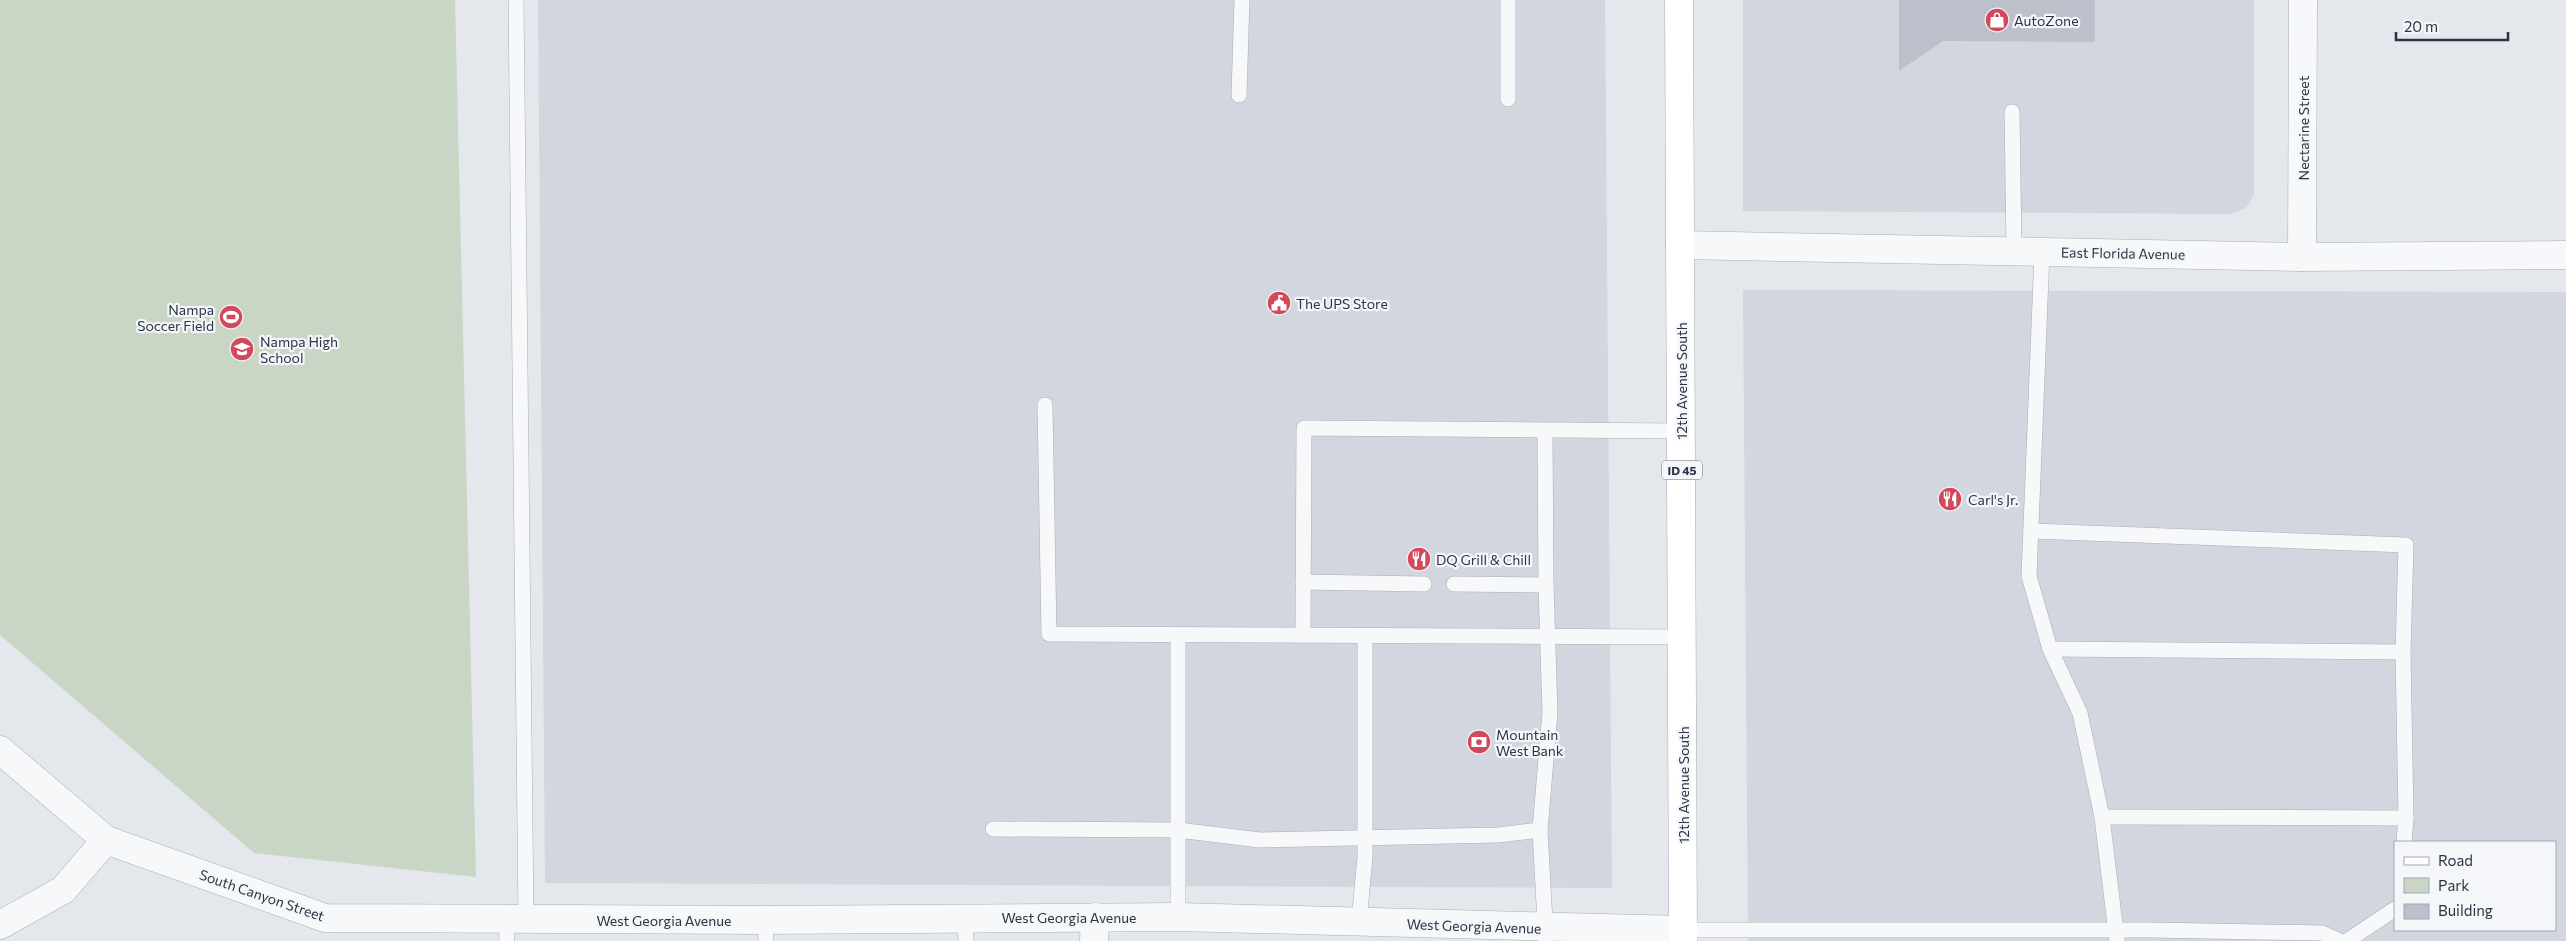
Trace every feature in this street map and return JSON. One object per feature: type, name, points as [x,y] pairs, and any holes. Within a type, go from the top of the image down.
[{"type":"main road","name":"12th Avenue South","points":[[1679,0],[1684,936]]},
{"type":"street","name":"Nectarine Street","points":[[2302,257],[2304,0]]},
{"type":"street","name":"East Florida Avenue","points":[[1680,246],[2302,257],[2566,255]]},
{"type":"street","name":"South Canyon Street","points":[[0,750],[106,840],[325,918],[454,920]]},
{"type":"street","points":[[0,925],[63,890],[106,840]]},
{"type":"street","name":"West Georgia Avenue","points":[[454,920],[513,927],[765,931],[1095,929],[1178,917],[1358,922],[1546,934],[1684,936]]},
{"type":"lane","points":[[513,927],[516,0]]},
{"type":"lane","points":[[1240,95],[1242,0]]},
{"type":"lane","points":[[1508,0],[1508,99]]},
{"type":"lane","points":[[2012,112],[2014,251]]},
{"type":"lane","points":[[2042,252],[2029,576],[2050,648],[2080,713],[2102,817],[2117,936]]},
{"type":"lane","points":[[1045,406],[1049,634],[1682,637]]},
{"type":"lane","points":[[1303,635],[1304,428],[1682,431]]},
{"type":"lane","points":[[1545,431],[1546,585],[1550,712],[1540,830],[1546,934]]},
{"type":"lane","points":[[2031,531],[2406,545],[2403,652],[2406,818],[2404,841]]},
{"type":"lane","points":[[1303,582],[1424,584]]},
{"type":"lane","points":[[1454,584],[1546,585]]},
{"type":"lane","points":[[1178,635],[1178,917]]},
{"type":"lane","points":[[1358,922],[1365,857],[1365,635]]},
{"type":"lane","points":[[2050,648],[2403,652]]},
{"type":"lane","points":[[2102,817],[2406,818]]},
{"type":"lane","points":[[993,829],[1178,830],[1260,840],[1498,835],[1540,830]]},
{"type":"lane","points":[[2347,941],[2394,910]]},
{"type":"lane","points":[[1684,936],[2201,936],[2322,934],[2340,941]]},
{"type":"shaded area","points":[[538,0],[1605,0],[1612,888],[545,883]]},
{"type":"shaded area","points":[[1743,0],[2254,0],[2254,194],[2247,207],[2231,214],[1743,211]]},
{"type":"shaded area","points":[[1743,290],[2566,292],[2566,941],[1748,941]]},
{"type":"green space","name":"Nampa Soccer Field","points":[[0,0],[455,0],[476,877],[254,853],[0,635]]},
{"type":"building","name":"AutoZone","points":[[1899,0],[2095,0],[2095,42],[1943,41],[1899,71]]},
{"type":"place","name":"AutoZone","points":[[1997,20]]},
{"type":"place","name":"The UPS Store","points":[[1279,303]]},
{"type":"place","name":"Nampa Soccer Field","points":[[231,317]]},
{"type":"place","name":"Nampa High School","points":[[242,349]]},
{"type":"place","name":"Carl's Jr.","points":[[1950,499]]},
{"type":"place","name":"DQ Grill & Chill","points":[[1419,559]]},
{"type":"place","name":"Mountain West Bank","points":[[1479,742]]}]
